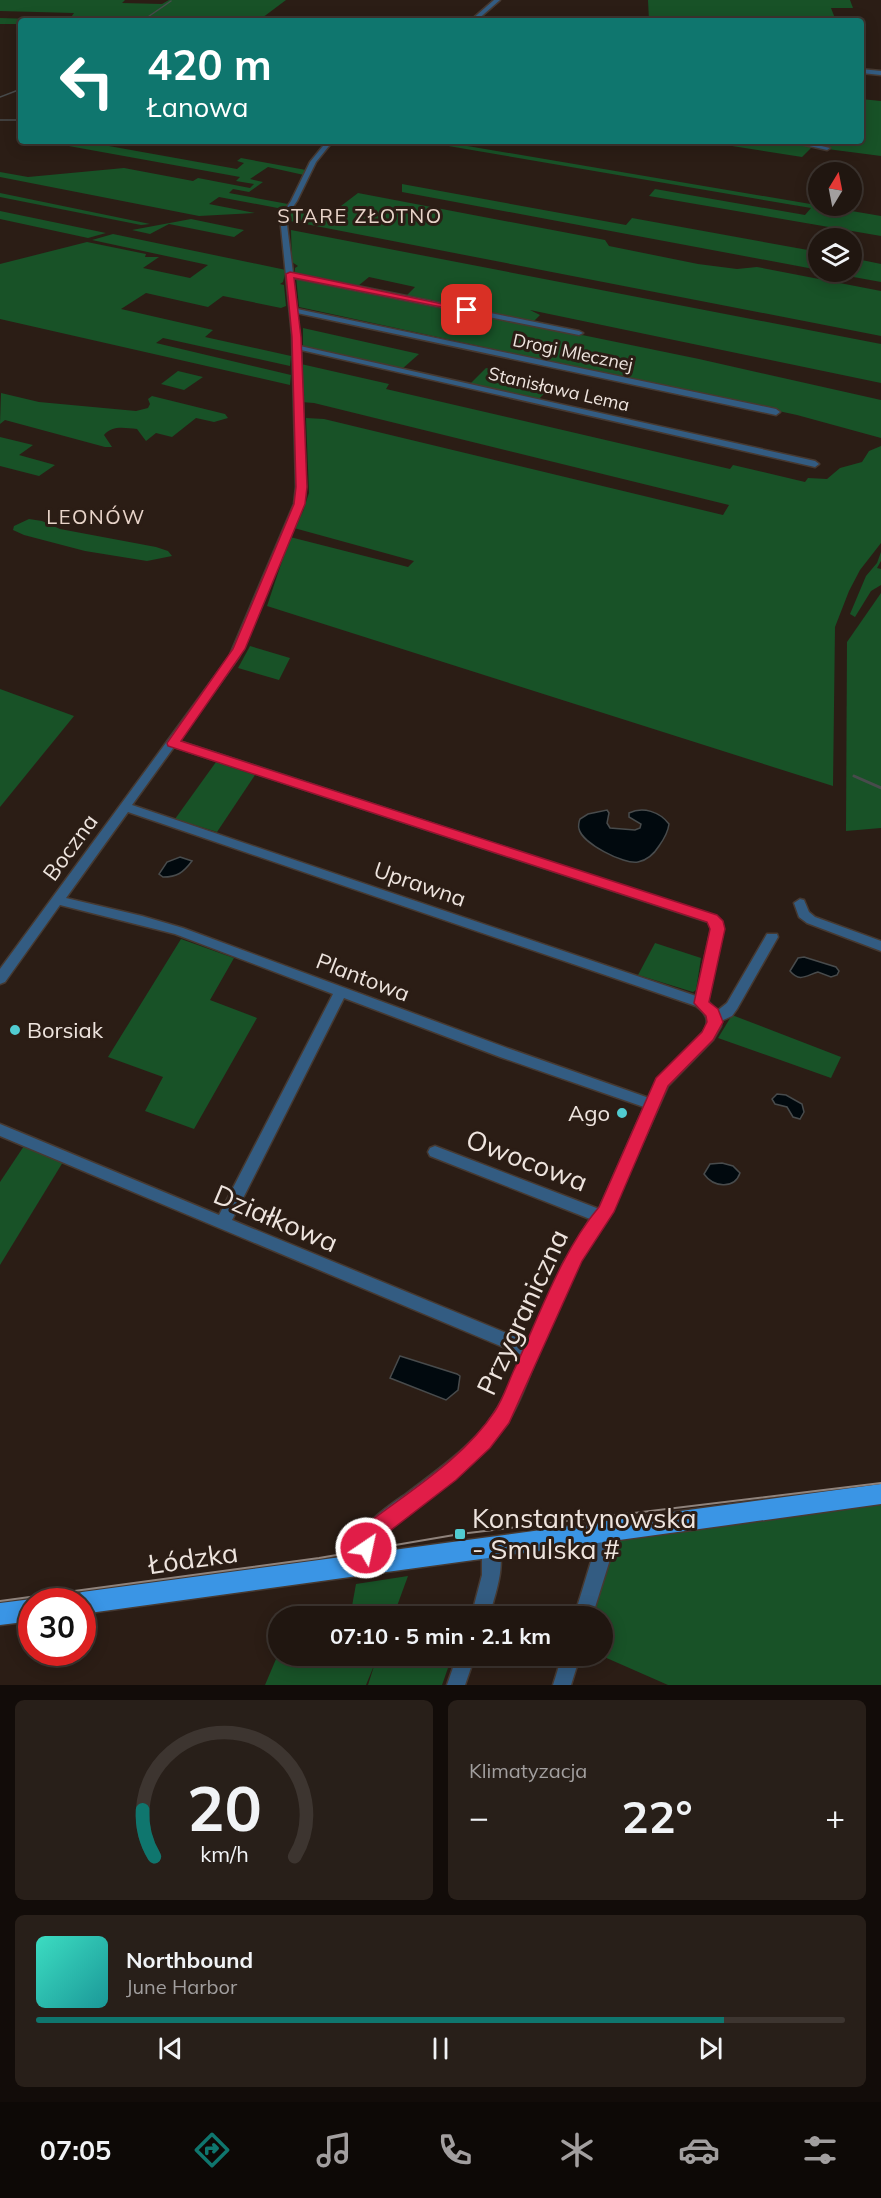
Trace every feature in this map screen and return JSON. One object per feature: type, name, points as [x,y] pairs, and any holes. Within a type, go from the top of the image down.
[{"type":"main road","name":"Łódzka","points":[[96,1601],[881,1494]]},
{"type":"main road","points":[[0,1614],[18,1612]]},
{"type":"street","points":[[476,18],[497,0]]},
{"type":"street","points":[[864,71],[881,73]]},
{"type":"street","points":[[327,144],[312,162],[294,201],[284,213],[296,347],[302,487],[299,504],[239,649],[174,742],[712,919],[717,929],[701,1003],[709,1009],[714,1018]]},
{"type":"street","points":[[808,144],[827,147]]},
{"type":"street","points":[[290,274],[579,333]]},
{"type":"street","name":"Drogi Mlecznej","points":[[293,310],[776,412]]},
{"type":"street","name":"Stanisława Lema","points":[[296,347],[815,464]]},
{"type":"street","name":"Boczna","points":[[0,979],[174,742]]},
{"type":"street","name":"Uprawna","points":[[125,807],[701,1003]]},
{"type":"street","name":"Plantowa","points":[[57,900],[179,931],[505,1053],[651,1104]]},
{"type":"street","points":[[800,903],[803,914],[811,920],[881,946]]},
{"type":"street","name":"Przygraniczna","points":[[367,1564],[367,1546],[372,1533],[449,1473],[483,1442],[502,1416],[576,1257],[600,1216],[605,1212],[662,1083],[708,1036],[714,1026],[714,1018],[732,1006],[772,937]]},
{"type":"street","points":[[222,1224],[341,991]]},
{"type":"street","name":"Działkowa","points":[[0,1130],[532,1352]]},
{"type":"street","name":"Owocowa","points":[[435,1152],[600,1216]]},
{"type":"street","points":[[586,1606],[605,1545],[603,1531]]},
{"type":"street","points":[[483,1606],[492,1572],[491,1548]]},
{"type":"street","points":[[456,1685],[463,1666]]},
{"type":"street","points":[[562,1685],[568,1666]]},
{"type":"green space","points":[[0,0],[125,0],[122,3],[162,4],[169,0],[286,0],[262,18],[70,18],[74,13],[0,11]]},
{"type":"green space","points":[[648,0],[850,0],[853,8],[831,8],[835,18],[649,18]]},
{"type":"green space","points":[[0,18],[18,19],[18,24],[0,24]]},
{"type":"green space","points":[[864,99],[881,101],[881,156],[812,147],[802,157],[719,144],[864,144]]},
{"type":"green space","points":[[58,144],[98,144],[237,169],[244,163],[237,161],[241,158],[306,170],[304,175],[268,167],[250,179],[263,182],[249,192],[233,189],[229,193],[288,204],[283,209],[219,197],[209,204],[255,213],[199,216],[0,177],[0,172],[28,177],[124,168],[193,181],[198,178],[250,188],[254,184],[236,181],[240,177]]},
{"type":"green space","points":[[437,144],[456,144],[808,204],[808,207]]},
{"type":"green space","points":[[402,184],[626,225],[632,218],[808,250],[808,268],[402,192]]},
{"type":"green space","points":[[655,189],[805,215],[808,212],[808,216],[862,216],[862,213],[881,216],[881,236],[862,233],[862,228],[835,228],[649,196]]},
{"type":"green space","points":[[0,193],[150,224],[141,225],[0,197]]},
{"type":"green space","points":[[358,193],[605,240],[609,246],[698,264],[737,269],[757,267],[808,277],[808,282],[834,282],[881,291],[881,336],[290,221],[291,211],[333,219],[343,211],[337,209]]},
{"type":"green space","points":[[0,211],[106,233],[88,238],[0,219]]},
{"type":"green space","points":[[191,219],[244,230],[234,237],[169,224],[150,234],[132,230]]},
{"type":"green space","points":[[291,230],[881,344],[881,383],[530,310],[540,315],[533,322],[406,296],[415,287],[369,277],[358,286],[295,273],[295,268],[298,266],[292,262]]},
{"type":"green space","points":[[113,234],[286,270],[283,282],[280,284],[284,285],[286,306],[281,308],[223,296],[208,307],[146,293],[121,309],[213,330],[205,337],[291,356],[290,366],[163,338],[156,343],[291,375],[290,385],[0,319],[0,264],[87,242],[146,254],[145,257],[159,257],[143,268],[190,278],[208,265],[92,240]]},
{"type":"green space","points":[[862,260],[881,264],[881,282],[862,279]]},
{"type":"green space","points":[[296,276],[699,359],[881,400],[881,438],[797,415],[299,307]]},
{"type":"green space","points":[[303,328],[419,354],[402,369],[303,346]]},
{"type":"green space","points":[[301,364],[389,384],[386,389],[730,469],[733,465],[805,482],[808,478],[827,479],[840,468],[862,462],[869,451],[881,446],[881,543],[860,570],[835,627],[833,786],[267,606],[290,537],[408,567],[414,561],[294,528],[309,493],[306,418],[324,419],[723,515],[729,505],[314,403],[301,402]]},
{"type":"green space","points":[[486,368],[554,383],[539,399],[470,384]]},
{"type":"green space","points":[[178,371],[203,377],[184,390],[161,384]]},
{"type":"green space","points":[[1,393],[39,402],[136,411],[148,408],[150,404],[148,399],[152,396],[225,414],[228,418],[214,422],[196,418],[172,437],[156,433],[146,441],[137,429],[115,428],[104,435],[112,447],[105,447],[5,420],[0,424]]},
{"type":"green space","points":[[0,437],[33,445],[19,455],[55,465],[39,476],[0,466]]},
{"type":"green space","points":[[29,519],[42,521],[60,529],[156,547],[168,551],[172,556],[147,561],[85,551],[13,530],[14,526]]},
{"type":"green space","points":[[881,552],[881,561],[877,568],[881,569],[881,585],[871,591],[855,617],[850,614],[866,576],[877,563]]},
{"type":"green space","points":[[881,593],[881,828],[846,831],[847,642]]},
{"type":"green space","points":[[250,646],[290,658],[279,680],[238,668]]},
{"type":"green space","points":[[0,689],[74,716],[0,807]]},
{"type":"green space","points":[[216,762],[255,775],[217,832],[175,819]]},
{"type":"green space","points":[[181,939],[234,958],[210,1000],[257,1018],[194,1129],[145,1111],[163,1077],[108,1057]]},
{"type":"green space","points":[[655,943],[701,958],[696,990],[693,992],[638,975]]},
{"type":"green space","points":[[732,1015],[841,1057],[831,1078],[718,1038]]},
{"type":"green space","points":[[24,1146],[63,1162],[0,1265],[0,1182]]},
{"type":"green space","points":[[881,1502],[881,1685],[668,1685],[613,1661],[613,1606],[593,1606],[611,1547],[618,1539]]},
{"type":"green space","points":[[408,1576],[397,1606],[352,1606],[356,1584]]},
{"type":"green space","points":[[273,1666],[374,1666],[366,1685],[265,1685]]},
{"type":"green space","points":[[374,1666],[443,1666],[448,1668],[442,1685],[368,1685]]},
{"type":"shaded area","points":[[607,810],[609,813],[607,823],[610,828],[635,830],[640,828],[641,824],[629,817],[629,813],[645,810],[656,813],[665,820],[669,824],[668,830],[657,849],[648,858],[638,862],[623,860],[595,846],[582,835],[579,829],[580,819],[588,814]]},
{"type":"shaded area","points":[[180,857],[192,861],[183,871],[168,877],[159,874],[167,862]]},
{"type":"shaded area","points":[[804,957],[836,967],[839,971],[837,975],[831,977],[818,972],[797,977],[790,971],[798,958]]},
{"type":"shaded area","points":[[777,1094],[786,1095],[802,1104],[804,1112],[800,1119],[793,1117],[787,1107],[775,1104],[772,1099]]},
{"type":"shaded area","points":[[722,1163],[733,1166],[740,1173],[733,1182],[723,1185],[713,1182],[704,1174],[710,1164]]},
{"type":"shaded area","points":[[400,1356],[457,1374],[460,1376],[458,1390],[446,1400],[390,1378]]},
{"type":"waterway","points":[[146,18],[171,1]]},
{"type":"waterway","points":[[0,97],[18,90]]},
{"type":"waterway","points":[[0,120],[18,120]]},
{"type":"waterway","points":[[854,776],[881,788]]},
{"type":"tram line","points":[[0,1601],[319,1558],[460,1534],[881,1483]]},
{"type":"place","name":"Borsiak","points":[[15,1030]]},
{"type":"place","name":"Ago","points":[[622,1113]]},
{"type":"place","name":"Konstantynowska - Smulska #","points":[[460,1534]]},
{"type":"district","name":"STARE ZŁOTNO","points":[[360,215]]},
{"type":"district","name":"LEONÓW","points":[[96,516]]},
{"type":"route","points":[[366,1548],[375,1530],[449,1473],[483,1442],[502,1416],[576,1257],[594,1225],[605,1212],[662,1083],[708,1036],[715,1022],[713,1013],[701,1003],[717,929],[717,924],[712,919],[173,743],[239,649],[299,504],[302,487],[296,337],[290,274],[467,310]]}]
